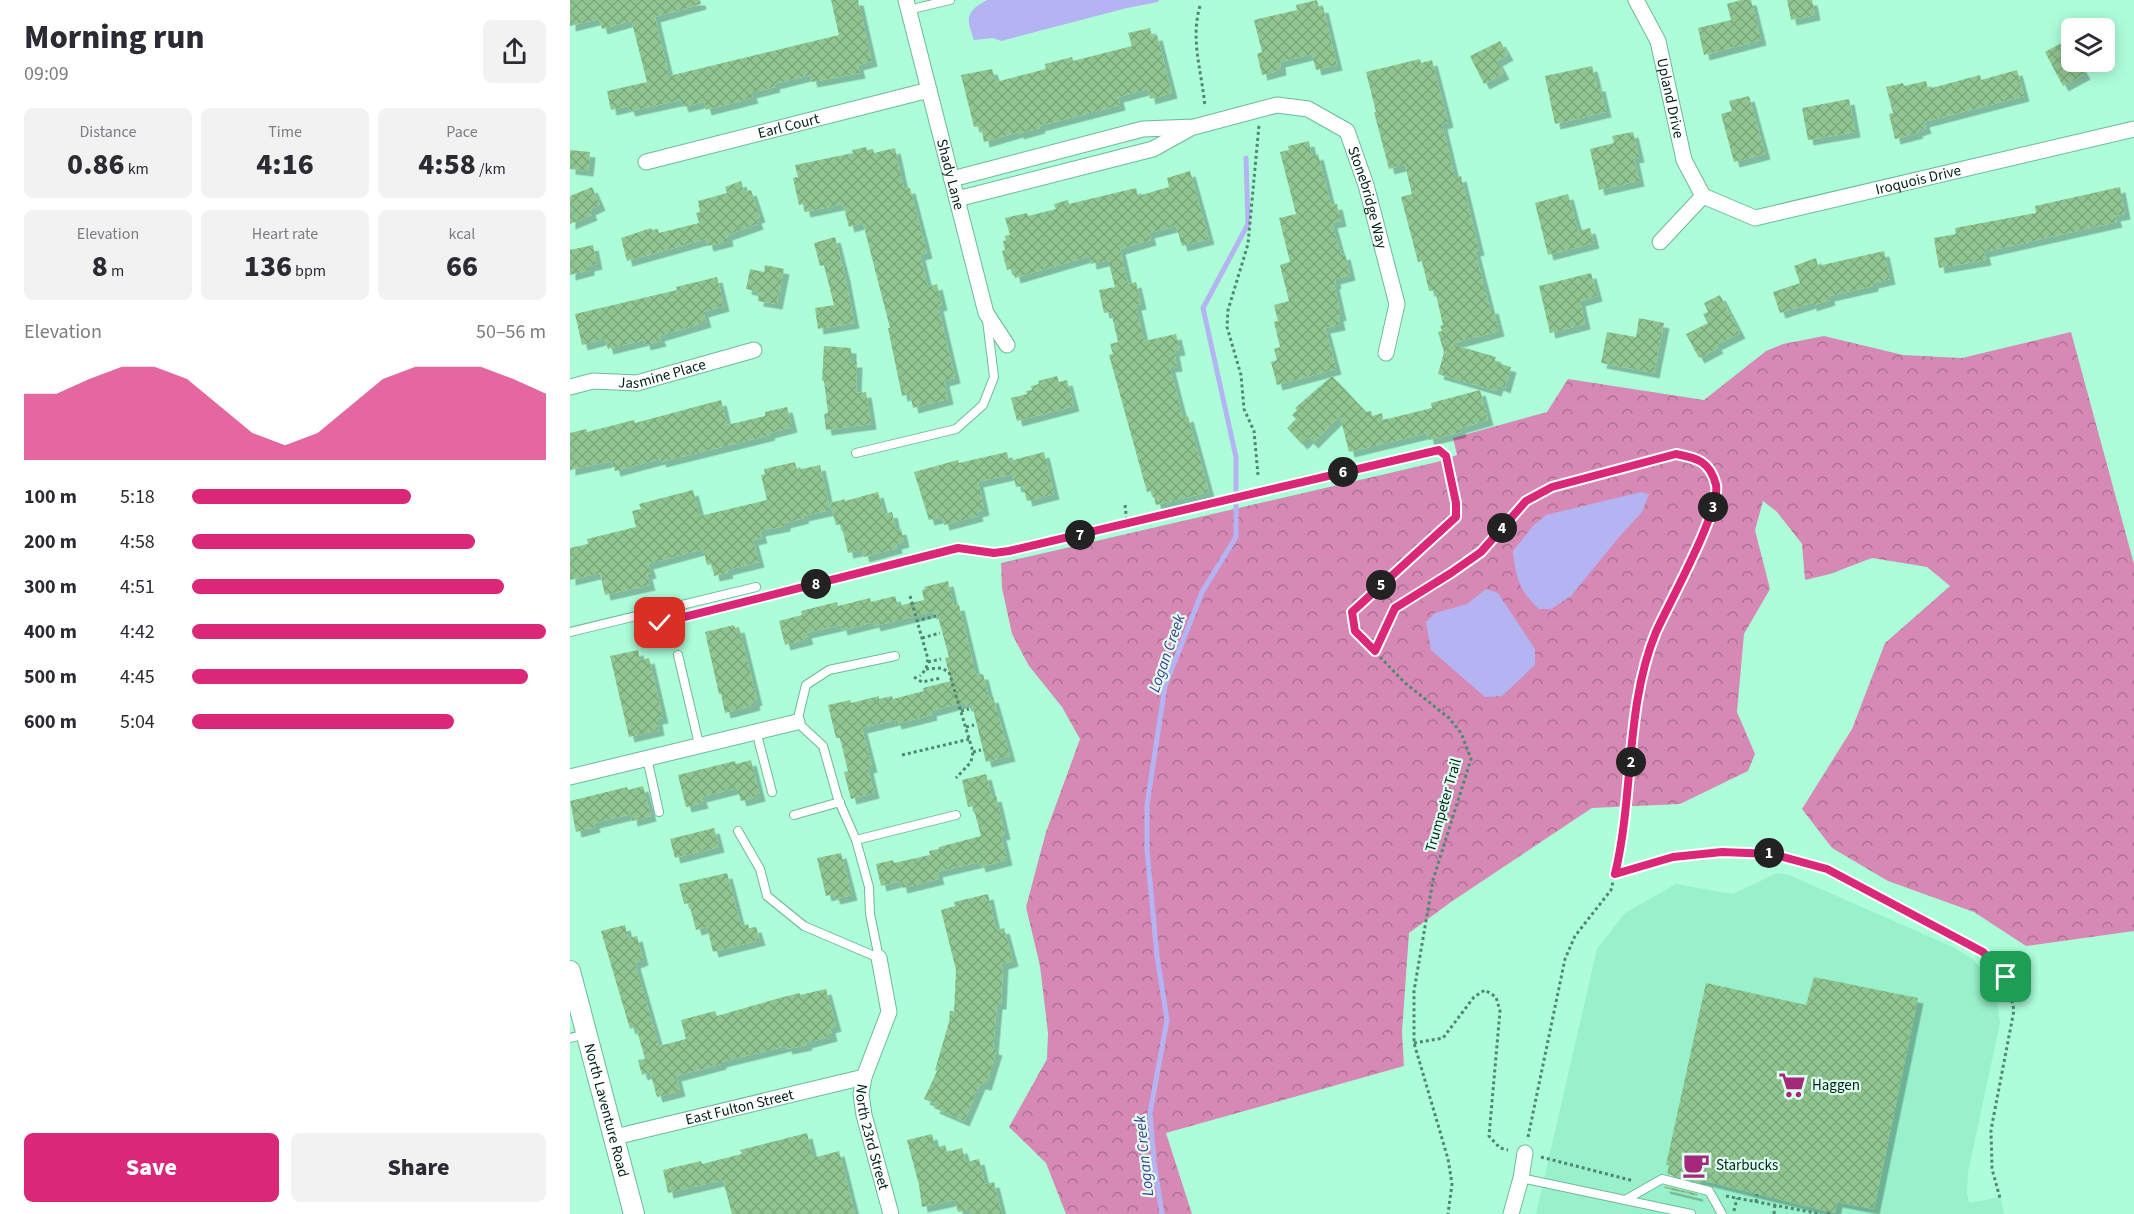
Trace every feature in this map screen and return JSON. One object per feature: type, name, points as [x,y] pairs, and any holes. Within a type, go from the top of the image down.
[{"type":"street","name":"Upland Drive","points":[[1636,0],[1658,41],[1684,160],[1704,196]]},
{"type":"street","name":"Shady Lane","points":[[907,5],[986,313],[1007,345]]},
{"type":"street","name":"Earl Court","points":[[646,162],[929,90]]},
{"type":"street","name":"Stonebridge Way","points":[[952,178],[1143,129],[1194,126],[1277,105],[1308,109],[1347,131],[1366,185],[1397,304],[1386,353]]},
{"type":"street","name":"Stonebridge Way","points":[[957,199],[1153,149],[1194,126]]},
{"type":"street","name":"Iroquois Drive","points":[[1704,196],[1755,218],[2134,129]]},
{"type":"street","points":[[1660,242],[1704,196]]},
{"type":"street","name":"Jasmine Place","points":[[570,387],[593,381],[638,383],[754,350]]},
{"type":"street","points":[[570,777],[797,722]]},
{"type":"street","name":"North 23rd Street","points":[[879,958],[890,1012],[864,1077],[861,1094],[864,1115],[891,1214]]},
{"type":"street","name":"North Laventure Road","points":[[570,971],[578,1036],[615,1137],[634,1214]]},
{"type":"street","name":"East Fulton Street","points":[[615,1137],[864,1077]]},
{"type":"street","points":[[1511,1214],[1525,1153]]},
{"type":"lane","points":[[907,5],[950,0]]},
{"type":"lane","points":[[856,453],[956,429],[983,405],[994,377],[986,313]]},
{"type":"lane","points":[[570,632],[756,587]]},
{"type":"lane","points":[[678,655],[699,744]]},
{"type":"lane","points":[[879,958],[870,914],[869,887],[856,840],[840,802],[823,746],[797,722],[806,686],[829,670],[895,656]]},
{"type":"lane","points":[[756,731],[772,792]]},
{"type":"lane","points":[[647,758],[659,812]]},
{"type":"lane","points":[[794,815],[840,802]]},
{"type":"lane","points":[[856,840],[956,815]]},
{"type":"lane","points":[[738,831],[760,869],[767,896],[804,926],[879,958]]},
{"type":"lane","points":[[1521,1178],[1691,1214]]},
{"type":"lane","points":[[1625,1200],[1662,1179],[1709,1191],[1722,1214]]},
{"type":"path","points":[[1200,6],[1196,22],[1198,38],[1195,50],[1203,85],[1205,109]]},
{"type":"path","points":[[1258,475],[1254,431],[1244,409],[1241,375],[1227,327],[1228,310],[1248,244],[1259,118]]},
{"type":"path","name":"Trumpeter Trail","points":[[755,599],[958,548],[994,553],[1009,551],[1439,450],[1446,456],[1456,503],[1456,517],[1352,612],[1355,631],[1404,682],[1449,718],[1461,733],[1471,759],[1433,880],[1414,991],[1414,1043],[1448,1159],[1452,1185],[1448,1214]]},
{"type":"path","points":[[1375,651],[1395,608],[1481,552],[1526,501],[1552,487],[1676,454],[1706,463],[1716,486],[1713,511],[1656,632],[1642,670],[1615,874],[1611,890],[1575,936],[1565,959],[1525,1153]]},
{"type":"path","points":[[1125,505],[1128,523]]},
{"type":"path","points":[[910,596],[928,662],[920,676]]},
{"type":"path","points":[[916,621],[936,616]]},
{"type":"path","points":[[922,638],[940,633]]},
{"type":"path","points":[[928,662],[941,659]]},
{"type":"path","points":[[926,669],[941,668],[949,672],[970,739],[973,752],[971,762],[956,778]]},
{"type":"path","points":[[914,677],[922,682],[941,678]]},
{"type":"path","points":[[962,711],[969,709]]},
{"type":"path","points":[[966,727],[974,725]]},
{"type":"path","points":[[902,755],[970,739]]},
{"type":"path","points":[[973,752],[981,750]]},
{"type":"path","points":[[1615,874],[1673,857],[1722,852],[1772,854],[1827,869],[1983,952],[2006,977],[2014,1010],[1991,1130],[1992,1169],[2000,1198]]},
{"type":"path","points":[[1414,1043],[1443,1038],[1474,997],[1485,990],[1496,998],[1500,1011],[1490,1136],[1500,1148],[1635,1181]]},
{"type":"path","points":[[1756,1202],[1757,1194]]},
{"type":"path","points":[[1723,1196],[1821,1214]]},
{"type":"path","points":[[1734,1214],[1737,1198]]},
{"type":"path","points":[[1774,1214],[1775,1205]]},
{"type":"shaded area","points":[[1777,873],[1789,875],[1953,947],[1973,959],[1988,977],[1997,999],[2000,1023],[1968,1172],[1967,1193],[1969,1203],[2000,1197],[2004,1214],[1536,1214],[1597,949],[1625,913],[1676,884],[1733,894]]},
{"type":"green space","points":[[2071,332],[2134,564],[2134,931],[2026,946],[1974,912],[1888,881],[1832,848],[1802,809],[1852,729],[1885,643],[1950,586],[1927,567],[1872,558],[1830,574],[1805,580],[1802,544],[1777,512],[1763,501],[1755,530],[1770,589],[1744,634],[1737,712],[1755,754],[1748,771],[1680,804],[1592,808],[1451,902],[1409,933],[1402,1032],[1404,1066],[1166,1133],[1192,1214],[1066,1214],[1046,1163],[1009,1127],[1047,1059],[1048,1033],[1040,966],[1026,907],[1046,832],[1080,739],[1062,707],[1029,666],[1012,634],[1002,588],[1001,563],[1437,462],[1457,455],[1453,438],[1547,412],[1568,379],[1704,400],[1766,351],[1783,344],[1824,336],[1903,355],[1962,358]]},
{"type":"water","points":[[987,0],[1159,0],[1001,41],[993,38],[974,40],[969,16],[975,8]]},
{"type":"water","points":[[1641,492],[1649,494],[1642,512],[1571,596],[1551,609],[1539,609],[1523,590],[1513,551],[1533,526],[1546,515]]},
{"type":"water","points":[[1486,589],[1498,593],[1535,649],[1535,665],[1502,696],[1485,697],[1431,650],[1426,622],[1435,613],[1467,604]]},
{"type":"building","points":[[570,0],[700,0],[701,4],[655,17],[669,76],[839,35],[831,0],[858,0],[872,61],[858,65],[860,73],[812,82],[810,75],[774,84],[775,87],[751,93],[753,98],[706,110],[704,102],[683,107],[681,100],[630,111],[628,106],[611,110],[607,91],[647,82],[632,23],[630,21],[602,29],[599,19],[570,26]]},
{"type":"building","points":[[1317,0],[1319,8],[1323,7],[1337,65],[1316,70],[1312,54],[1280,62],[1281,70],[1262,75],[1257,54],[1262,52],[1254,20],[1297,10],[1296,5]]},
{"type":"building","points":[[1751,0],[1761,40],[1704,55],[1698,28],[1731,20],[1727,4]]},
{"type":"building","points":[[1787,0],[1812,0],[1815,15],[1791,20]]},
{"type":"building","points":[[1150,28],[1152,36],[1157,35],[1172,93],[1150,99],[1148,89],[1118,97],[1120,105],[984,142],[981,126],[974,127],[961,75],[992,69],[996,82],[1046,69],[1045,64],[1072,57],[1073,61],[1132,46],[1128,33]]},
{"type":"building","points":[[1500,41],[1508,55],[1497,61],[1504,74],[1484,84],[1470,56]]},
{"type":"building","points":[[2061,43],[2061,72],[2084,72],[2085,74],[2063,86],[2045,52]]},
{"type":"building","points":[[1420,59],[1421,63],[1432,60],[1448,122],[1442,124],[1455,178],[1461,176],[1479,250],[1475,251],[1490,309],[1493,308],[1499,331],[1451,344],[1496,357],[1494,362],[1511,367],[1505,388],[1498,385],[1496,391],[1438,374],[1444,352],[1438,332],[1442,331],[1440,326],[1443,325],[1435,290],[1429,291],[1422,261],[1418,262],[1401,197],[1412,194],[1405,165],[1389,169],[1374,112],[1376,112],[1366,72]]},
{"type":"building","points":[[1592,66],[1597,86],[1600,86],[1606,112],[1555,124],[1545,76]]},
{"type":"building","points":[[2017,70],[2024,96],[1924,122],[1926,128],[1917,131],[1918,133],[1895,139],[1889,114],[1893,113],[1886,87],[1926,81],[1928,89],[1980,75],[1981,80]]},
{"type":"building","points":[[1749,96],[1765,154],[1734,162],[1721,114],[1732,111],[1729,101]]},
{"type":"building","points":[[1849,99],[1855,132],[1808,140],[1802,108]]},
{"type":"building","points":[[1633,132],[1639,157],[1634,158],[1639,181],[1599,190],[1590,149],[1614,143],[1612,136]]},
{"type":"building","points":[[1309,141],[1312,156],[1318,154],[1331,205],[1337,204],[1341,221],[1332,223],[1341,255],[1345,254],[1350,275],[1335,279],[1334,284],[1341,315],[1338,316],[1340,325],[1325,328],[1336,369],[1277,385],[1271,362],[1277,360],[1274,349],[1280,347],[1274,322],[1278,321],[1274,305],[1289,301],[1280,265],[1290,262],[1279,218],[1296,214],[1280,152],[1289,150],[1288,146]]},
{"type":"building","points":[[866,147],[867,150],[873,149],[874,153],[895,148],[904,189],[910,188],[927,253],[920,255],[928,287],[937,284],[942,305],[938,306],[955,378],[944,381],[948,399],[913,408],[910,394],[902,396],[888,328],[890,328],[863,223],[849,227],[843,204],[805,212],[803,204],[799,205],[793,178],[798,177],[795,165],[853,153],[852,150]]},
{"type":"building","points":[[570,150],[590,152],[588,171],[570,169]]},
{"type":"building","points":[[1190,171],[1209,239],[1182,246],[1176,226],[1149,233],[1151,240],[1120,249],[1128,284],[1136,282],[1141,304],[1136,305],[1144,341],[1176,334],[1180,350],[1174,351],[1177,366],[1170,367],[1183,418],[1188,416],[1209,492],[1156,505],[1152,491],[1147,492],[1109,355],[1113,354],[1110,344],[1118,342],[1111,312],[1104,313],[1099,290],[1115,287],[1108,260],[1091,264],[1090,256],[1015,278],[1013,268],[1007,270],[1002,251],[1005,250],[1003,241],[1006,240],[1005,236],[1010,235],[1005,218],[1027,213],[1028,216],[1056,209],[1054,204],[1068,200],[1069,204],[1136,188],[1138,196],[1169,187],[1167,178]]},
{"type":"building","points":[[741,181],[744,192],[751,190],[760,217],[756,218],[758,224],[727,235],[728,241],[708,246],[706,239],[627,261],[621,238],[651,228],[652,230],[658,229],[659,233],[699,223],[696,213],[700,212],[698,201],[727,193],[725,187]]},
{"type":"building","points":[[592,187],[600,205],[590,210],[592,215],[570,224],[570,196]]},
{"type":"building","points":[[2120,187],[2125,214],[2115,216],[2117,222],[1984,252],[1986,260],[1939,268],[1934,238],[1956,234],[1955,228],[2036,213],[2035,206]]},
{"type":"building","points":[[1568,194],[1578,231],[1590,228],[1594,243],[1548,255],[1535,203]]},
{"type":"building","points":[[835,237],[854,323],[818,329],[815,308],[834,305],[824,265],[820,266],[814,243]]},
{"type":"building","points":[[593,245],[597,264],[589,266],[589,270],[570,275],[570,250]]},
{"type":"building","points":[[1884,251],[1890,279],[1873,283],[1873,286],[1829,296],[1830,300],[1811,306],[1811,303],[1780,313],[1773,292],[1800,283],[1794,266],[1816,258],[1818,266]]},
{"type":"building","points":[[765,265],[784,269],[777,304],[758,301],[759,292],[746,289],[750,269],[764,272]]},
{"type":"building","points":[[1591,273],[1597,296],[1580,301],[1585,324],[1550,333],[1539,286]]},
{"type":"building","points":[[717,277],[724,306],[703,312],[706,322],[659,336],[661,341],[645,345],[644,340],[608,349],[605,339],[582,345],[575,314],[677,290],[676,287]]},
{"type":"building","points":[[1720,295],[1740,333],[1716,345],[1718,348],[1699,358],[1686,334],[1708,323],[1703,314],[1708,312],[1704,303]]},
{"type":"building","points":[[1639,318],[1664,323],[1654,373],[1601,363],[1607,332],[1636,337]]},
{"type":"building","points":[[824,346],[851,348],[851,362],[857,362],[856,393],[866,392],[871,424],[826,430],[824,414],[828,413],[824,381],[822,381]]},
{"type":"building","points":[[1057,376],[1059,382],[1067,380],[1074,406],[1017,421],[1011,398],[1027,394],[1026,391],[1032,390],[1031,386],[1039,384],[1038,381]]},
{"type":"building","points":[[1332,376],[1366,412],[1371,411],[1372,416],[1382,413],[1383,420],[1432,408],[1431,403],[1480,390],[1488,420],[1460,428],[1461,432],[1429,440],[1427,433],[1349,452],[1340,416],[1313,443],[1308,438],[1302,444],[1287,428],[1296,419],[1292,415],[1297,410],[1295,408]]},
{"type":"building","points":[[721,400],[727,425],[765,416],[765,412],[787,407],[792,427],[769,433],[770,435],[615,471],[612,461],[570,470],[570,433],[586,429],[587,432],[634,420],[635,423]]},
{"type":"building","points":[[1007,452],[1009,461],[1044,452],[1054,494],[1027,501],[1023,486],[1016,487],[1013,474],[978,482],[984,510],[977,512],[978,516],[944,525],[942,517],[929,520],[914,472],[958,460],[959,463]]},
{"type":"building","points":[[795,462],[797,470],[820,465],[830,510],[803,516],[804,518],[785,523],[785,526],[760,531],[762,538],[753,540],[759,562],[727,570],[728,573],[714,576],[712,564],[707,565],[703,549],[648,564],[651,573],[647,574],[650,585],[605,595],[600,573],[570,580],[570,548],[588,544],[587,539],[636,527],[632,511],[641,509],[639,504],[693,490],[700,516],[767,500],[761,475],[765,474],[764,469]]},
{"type":"building","points":[[878,492],[884,514],[892,512],[896,530],[901,529],[904,542],[896,544],[897,548],[864,557],[862,550],[848,553],[841,524],[836,525],[830,503]]},
{"type":"building","points":[[948,581],[954,606],[959,605],[976,675],[983,674],[989,698],[993,697],[1010,756],[986,762],[972,705],[966,706],[965,702],[931,711],[932,715],[896,724],[895,720],[862,728],[872,767],[868,768],[874,793],[851,799],[844,772],[848,771],[840,738],[836,738],[828,705],[850,700],[851,703],[879,696],[879,699],[892,696],[893,699],[951,681],[945,658],[949,657],[937,613],[931,614],[931,612],[875,626],[874,622],[842,630],[841,625],[806,633],[808,639],[785,645],[779,621],[802,615],[801,611],[837,602],[838,606],[870,598],[871,602],[895,596],[898,606],[924,600],[922,590],[925,589],[924,587]]},
{"type":"building","points":[[734,625],[735,628],[739,627],[757,700],[754,701],[755,705],[725,713],[705,632]]},
{"type":"building","points":[[638,650],[640,660],[649,658],[663,718],[657,719],[659,730],[629,737],[610,656]]},
{"type":"building","points":[[751,760],[760,796],[741,801],[737,788],[701,797],[703,803],[686,807],[678,775],[735,761],[736,764]]},
{"type":"building","points":[[986,774],[992,797],[996,796],[1005,834],[1001,835],[1007,860],[980,867],[979,862],[937,872],[939,879],[902,888],[900,881],[881,886],[876,864],[893,860],[894,863],[930,855],[929,851],[939,849],[939,847],[981,836],[973,806],[968,807],[962,780]]},
{"type":"building","points":[[643,786],[651,816],[632,821],[631,814],[594,823],[595,827],[576,832],[570,801],[627,787],[628,790]]},
{"type":"building","points":[[714,828],[719,847],[675,858],[670,839]]},
{"type":"building","points":[[841,853],[852,895],[835,899],[833,894],[826,896],[817,858]]},
{"type":"building","points":[[727,873],[741,926],[748,924],[749,928],[756,927],[760,940],[713,952],[707,927],[696,930],[689,903],[684,904],[679,884]]},
{"type":"building","points":[[988,894],[996,930],[1004,928],[1013,961],[1003,964],[1001,1004],[997,1004],[993,1049],[997,1050],[986,1085],[980,1084],[964,1121],[934,1108],[936,1104],[924,1099],[937,1071],[935,1070],[950,1011],[954,1011],[956,970],[941,910],[955,906],[954,902]]},
{"type":"building","points":[[625,925],[628,938],[637,936],[643,960],[635,963],[659,1046],[686,1039],[681,1020],[715,1011],[717,1016],[783,997],[826,989],[836,1026],[830,1028],[832,1036],[806,1043],[807,1045],[787,1049],[786,1046],[676,1076],[680,1091],[657,1097],[650,1072],[642,1075],[638,1060],[645,1059],[636,1027],[630,1029],[601,931]]},
{"type":"building","name":"Haggen","points":[[1814,977],[1918,998],[1874,1209],[1837,1202],[1835,1213],[1701,1180],[1700,1183],[1667,1174],[1669,1166],[1666,1165],[1706,983],[1806,1005]]},
{"type":"building","points":[[807,1133],[813,1158],[839,1151],[855,1214],[732,1214],[723,1180],[668,1193],[663,1170],[701,1161],[702,1164],[742,1154],[740,1150]]},
{"type":"building","points":[[932,1134],[935,1148],[945,1145],[947,1152],[962,1148],[966,1162],[979,1159],[985,1184],[994,1182],[1002,1214],[971,1214],[970,1210],[958,1212],[955,1200],[922,1207],[919,1185],[907,1140]]},
{"type":"building","points":[[1665,1186],[1698,1194],[1697,1196],[1664,1188]]},
{"type":"waterway","name":"Logan Creek","points":[[1162,1214],[1150,1113],[1167,1020],[1157,956],[1147,850],[1147,805],[1165,686],[1202,592],[1236,537],[1236,457],[1203,308],[1248,224],[1246,158]]},
{"type":"place","name":"Haggen","points":[[1792,1085]]},
{"type":"place","name":"Starbucks","points":[[1696,1165]]},
{"type":"route","points":[[660,623],[958,548],[994,553],[1009,551],[1439,450],[1446,456],[1456,503],[1456,517],[1352,612],[1355,631],[1375,651],[1395,608],[1481,552],[1526,501],[1552,487],[1676,454],[1694,458],[1706,463],[1716,486],[1713,511],[1656,632],[1642,670],[1615,874],[1673,857],[1722,852],[1772,854],[1827,869],[1983,952],[2006,977]]}]
